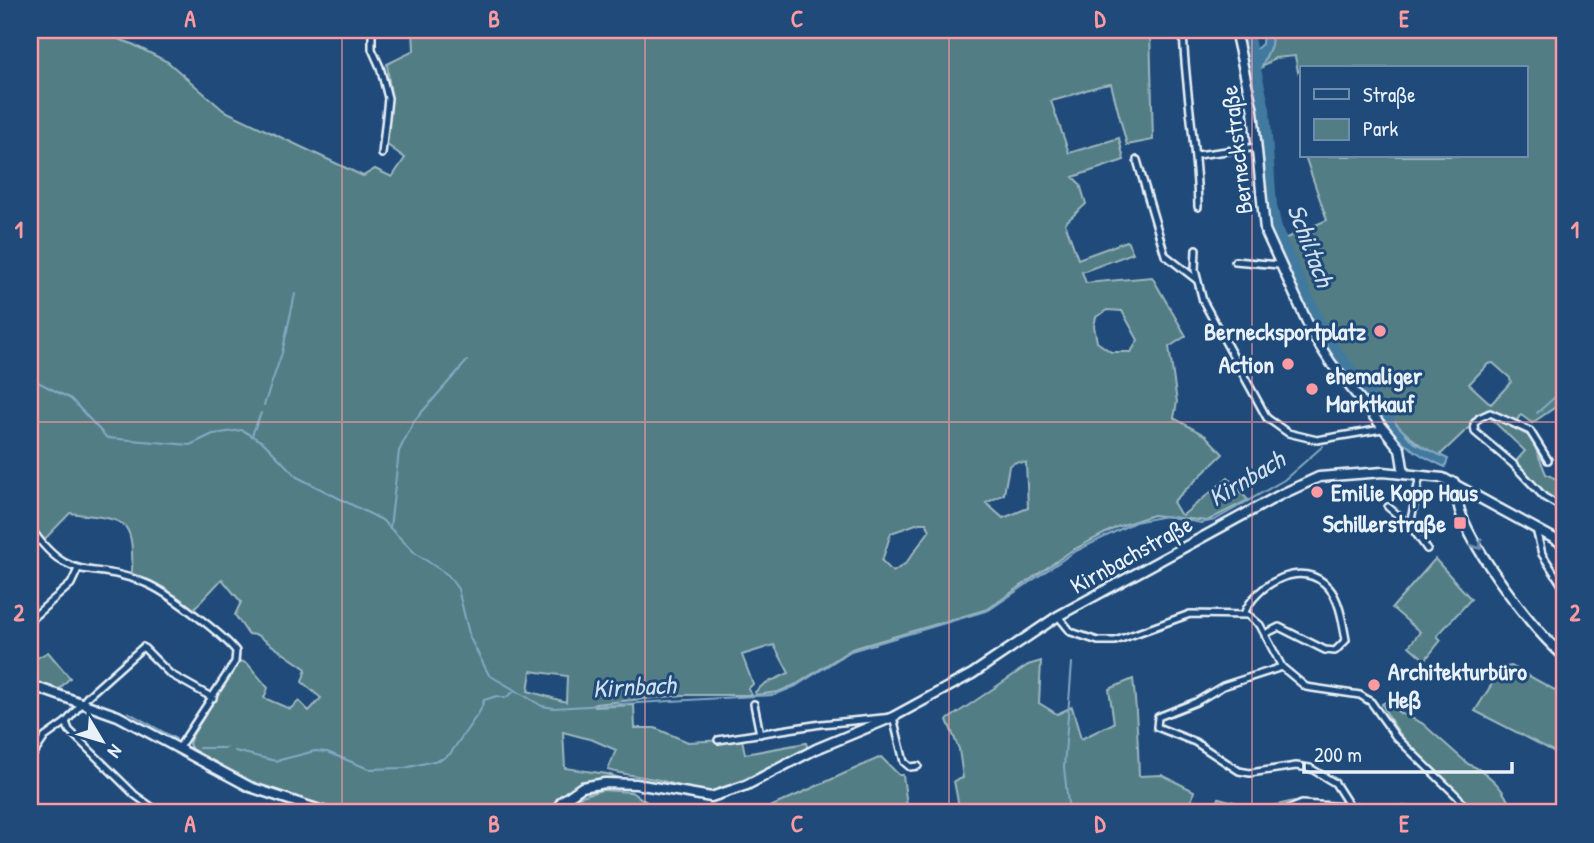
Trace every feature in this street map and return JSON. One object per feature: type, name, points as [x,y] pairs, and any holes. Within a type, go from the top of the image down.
[{"type":"main road","name":"Berneckstraße","points":[[1235,30],[1249,86],[1264,222],[1279,265],[1314,337],[1400,449],[1404,474]]},
{"type":"main road","name":"Kirnbachstraße","points":[[554,813],[562,801],[582,787],[605,783],[636,784],[695,796],[711,797],[730,792],[816,749],[894,717],[972,674],[1058,616],[1319,477],[1343,473],[1404,474]]},
{"type":"main road","points":[[1404,474],[1454,482],[1564,544]]},
{"type":"main road","points":[[1454,482],[1458,503],[1468,529],[1517,603],[1540,633],[1564,656]]},
{"type":"main road","points":[[30,685],[118,716],[250,787],[329,813]]},
{"type":"street","points":[[373,30],[372,49],[388,98],[382,154]]},
{"type":"street","points":[[1183,30],[1184,69],[1198,155],[1198,207]]},
{"type":"street","points":[[1198,155],[1257,147]]},
{"type":"street","points":[[1137,160],[1165,255],[1197,280]]},
{"type":"street","points":[[1196,249],[1197,280],[1209,313],[1267,418],[1299,437],[1317,440],[1382,429]]},
{"type":"street","points":[[1235,261],[1279,265]]},
{"type":"street","points":[[1548,460],[1528,429],[1490,413],[1479,418],[1474,424],[1475,432],[1513,464],[1544,497],[1564,509]]},
{"type":"street","points":[[1410,525],[1420,475]]},
{"type":"street","points":[[1458,503],[1463,496],[1478,494]]},
{"type":"street","points":[[1388,507],[1410,525],[1427,549]]},
{"type":"street","points":[[30,527],[51,555],[78,569],[147,583],[231,644],[236,651],[234,662],[213,698],[178,749]]},
{"type":"street","points":[[1536,529],[1542,554],[1564,588]]},
{"type":"street","points":[[30,620],[71,584],[78,569]]},
{"type":"street","points":[[1244,614],[1247,605],[1268,584],[1287,576],[1307,575],[1320,580],[1333,594],[1346,640],[1335,651],[1325,650],[1279,627],[1265,634]]},
{"type":"street","points":[[1058,616],[1071,632],[1098,641],[1115,641],[1190,614],[1244,614],[1260,625],[1282,667],[1306,687],[1360,695],[1371,702],[1396,737],[1458,797],[1469,813]]},
{"type":"street","points":[[30,760],[45,737],[66,722],[144,647],[170,674],[213,698]]},
{"type":"street","points":[[1282,667],[1223,686],[1196,702],[1157,717],[1157,727],[1195,742],[1239,771],[1296,766],[1310,768],[1335,783],[1349,805]]},
{"type":"street","points":[[754,704],[760,734]]},
{"type":"street","points":[[718,740],[869,717],[894,717],[904,762],[910,767],[918,766]]},
{"type":"street","points":[[66,722],[69,730],[135,795],[160,813]]},
{"type":"street","points":[[1279,813],[1301,804],[1444,813]]},
{"type":"street","points":[[1322,807],[1326,813]]},
{"type":"green space","points":[[30,30],[92,30],[130,43],[168,62],[223,110],[363,176],[375,169],[392,177],[405,158],[386,144],[391,98],[387,64],[414,51],[413,30],[1150,30],[1153,140],[1127,145],[1111,84],[1051,101],[1069,153],[1119,138],[1124,160],[1073,177],[1080,184],[1086,204],[1065,223],[1078,259],[1127,241],[1133,253],[1082,272],[1086,283],[1152,277],[1186,336],[1169,347],[1177,402],[1174,418],[1206,436],[1223,454],[1173,502],[1180,514],[1183,515],[1228,478],[1248,500],[1207,521],[1153,515],[1117,527],[1071,551],[988,609],[852,649],[797,684],[778,692],[756,695],[755,692],[764,684],[789,673],[774,645],[742,655],[753,684],[748,689],[752,695],[683,695],[594,704],[595,707],[634,705],[635,728],[655,728],[688,742],[742,739],[745,754],[806,743],[808,749],[720,791],[696,791],[659,780],[608,770],[616,750],[563,732],[565,768],[607,774],[630,781],[605,781],[583,785],[565,795],[548,813],[338,813],[244,781],[194,754],[189,744],[192,736],[241,661],[248,664],[268,688],[264,698],[290,709],[299,701],[309,711],[321,698],[302,682],[306,669],[257,635],[248,634],[235,615],[241,602],[222,579],[192,611],[150,581],[132,574],[131,540],[128,530],[122,524],[103,517],[70,513],[42,542],[30,524]],"holes":[[[1107,310],[1122,311],[1138,340],[1131,352],[1111,352],[1097,342],[1094,326],[1096,317]],[[1016,462],[1026,463],[1028,508],[1003,518],[986,503],[1004,494],[1009,466]],[[919,523],[926,523],[930,530],[906,563],[893,572],[882,561],[891,533]],[[531,671],[567,676],[566,702],[528,691]]]},
{"type":"green space","points":[[1272,30],[1564,30],[1564,413],[1560,404],[1532,423],[1521,415],[1515,422],[1487,410],[1439,456],[1424,447],[1394,422],[1342,357],[1319,318],[1284,239],[1327,220],[1306,158],[1528,158],[1528,66],[1300,66],[1298,72],[1295,56],[1275,58],[1261,68],[1271,45]],"holes":[[[1493,363],[1511,382],[1491,404],[1469,384],[1488,364]]]},
{"type":"green space","points":[[1493,417],[1531,437],[1546,474],[1564,483],[1564,507],[1539,488],[1516,461],[1525,451],[1490,418]]},
{"type":"green space","points":[[1435,559],[1471,599],[1437,636],[1441,640],[1425,660],[1409,646],[1420,632],[1392,608]]},
{"type":"green space","points":[[48,652],[70,678],[58,690],[30,681],[30,662]]},
{"type":"green space","points":[[1041,661],[1039,703],[1057,714],[1072,707],[1081,739],[1114,723],[1109,689],[1133,679],[1139,776],[1162,775],[1194,791],[1191,803],[1215,809],[1219,798],[1260,809],[1294,801],[1277,813],[941,813],[959,807],[954,781],[963,778],[959,749],[947,720],[1028,665]]},
{"type":"green space","points":[[1511,666],[1564,695],[1564,727],[1559,732],[1562,760],[1557,753],[1475,711],[1502,668]]},
{"type":"green space","points":[[1394,697],[1398,712],[1422,723],[1468,764],[1486,774],[1501,789],[1508,801],[1489,813],[1472,813],[1463,799],[1394,726],[1382,704]]},
{"type":"green space","points":[[881,757],[899,775],[903,775],[908,813],[757,813]]},
{"type":"green space","points":[[602,790],[631,792],[664,813],[561,813],[578,797]]},
{"type":"water","points":[[1245,30],[1250,30],[1255,50],[1262,44],[1263,30],[1272,30],[1271,45],[1261,68],[1253,70]]},
{"type":"water","points":[[1382,408],[1413,442],[1448,459],[1445,467],[1414,451],[1399,438],[1376,412]]},
{"type":"waterway","name":"Schiltach","points":[[1246,30],[1264,109],[1271,206],[1277,232],[1327,340],[1389,421]]},
{"type":"waterway","points":[[264,405],[282,353],[295,294]]},
{"type":"waterway","points":[[390,528],[399,451],[414,421],[467,361]]},
{"type":"waterway","name":"Kirnbach","points":[[30,378],[71,399],[107,438],[190,445],[213,434],[242,430],[264,443],[297,477],[382,520],[415,553],[448,575],[458,589],[470,638],[489,675],[542,706],[554,708],[774,695],[796,686],[851,651],[989,610],[1074,552],[1135,522],[1166,516],[1201,523],[1215,520],[1284,480],[1323,446]]},
{"type":"waterway","points":[[1537,413],[1564,389]]},
{"type":"waterway","points":[[252,435],[261,413]]},
{"type":"waterway","points":[[1069,813],[1064,767],[1072,663]]},
{"type":"waterway","points":[[235,751],[276,761],[315,751],[327,752],[369,769],[405,768],[442,759],[450,754],[480,711],[484,700],[497,696],[505,698],[515,691]]},
{"type":"waterway","points":[[128,712],[176,739]]},
{"type":"waterway","points":[[199,748],[226,748]]},
{"type":"place","name":"Bernecksportplatz","points":[[1380,331]]},
{"type":"place","name":"Action","points":[[1288,364]]},
{"type":"place","name":"ehemaliger Marktkauf","points":[[1312,389]]},
{"type":"place","name":"Emilie Kopp Haus","points":[[1317,492]]},
{"type":"place","name":"Schillerstraße","points":[[1460,523]]},
{"type":"place","name":"Architekturbüro Heß","points":[[1374,685]]}]
